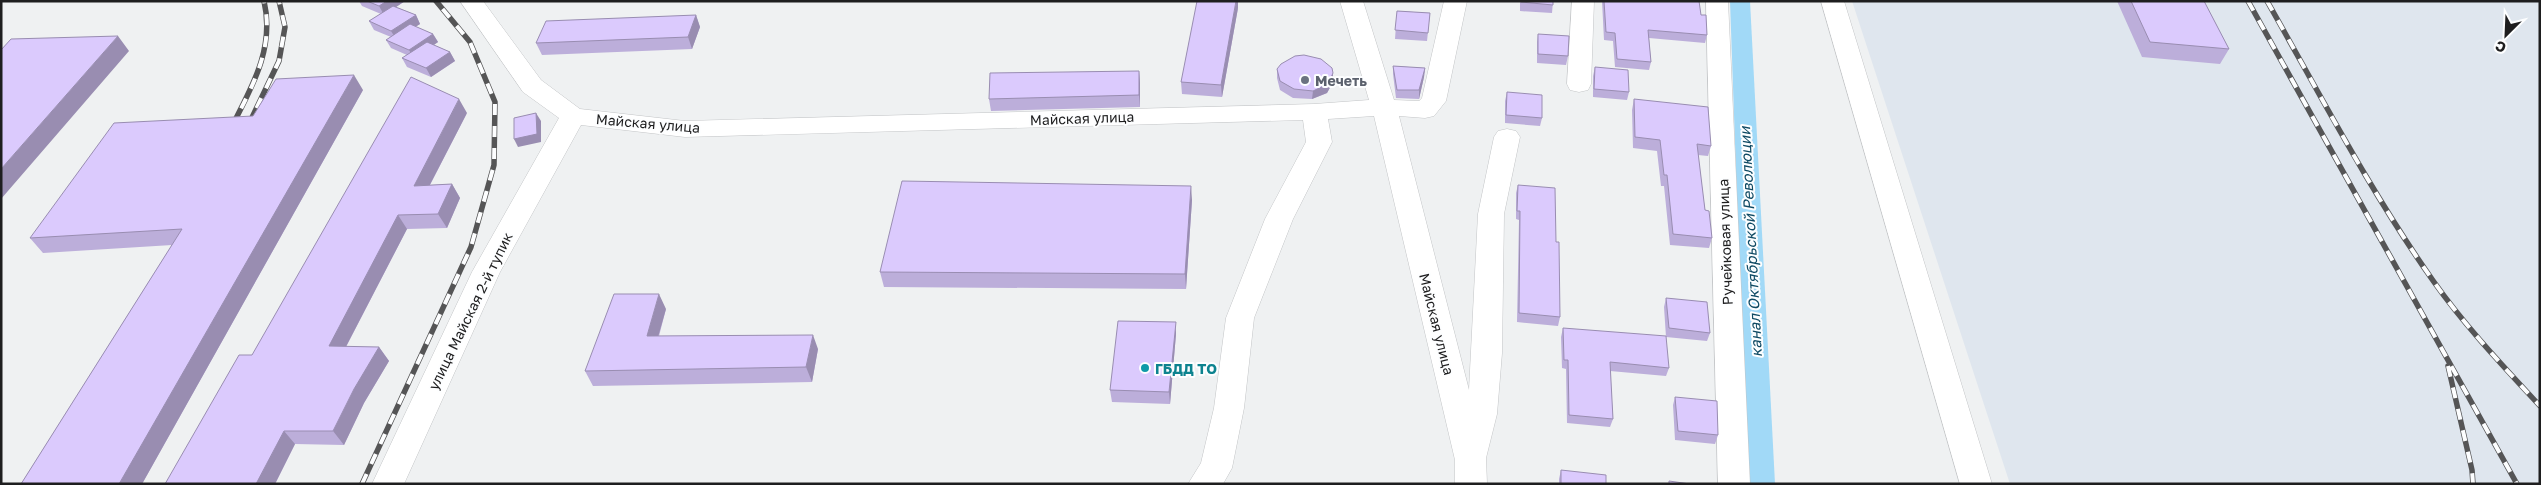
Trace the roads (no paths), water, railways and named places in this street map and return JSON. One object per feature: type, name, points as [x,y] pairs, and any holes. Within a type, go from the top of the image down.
[{"type":"street","name":"Майская улица","points":[[471,1],[532,86],[573,116],[685,129],[1314,112],[1384,107],[1471,472]]},
{"type":"street","points":[[1351,1],[1384,107],[1425,110],[1434,101],[1456,1]]},
{"type":"street","points":[[1580,84],[1583,1]]},
{"type":"street","name":"Ручейковая улица","points":[[1717,1],[1734,484]]},
{"type":"street","points":[[1832,1],[1976,484]]},
{"type":"street","points":[[1204,484],[1216,468],[1229,408],[1240,318],[1279,219],[1319,142],[1314,112]]},
{"type":"street","name":"улица Майская 2-й тупик","points":[[388,484],[486,272],[573,116]]},
{"type":"street","name":"Майская улица","points":[[1471,472],[1482,414],[1487,353],[1491,214],[1507,137]]},
{"type":"waterway","name":"канал Октябрьской Революции","points":[[1740,1],[1761,484]]},
{"type":"railway","points":[[231,128],[260,67],[266,35],[267,18],[264,1]]},
{"type":"railway","points":[[247,128],[279,61],[285,27],[279,1]]},
{"type":"railway","points":[[362,484],[471,247],[494,165],[495,102],[470,42],[436,1]]},
{"type":"railway","points":[[2248,1],[2517,484]]},
{"type":"railway","points":[[2267,1],[2347,144],[2411,248],[2458,314],[2540,406]]},
{"type":"railway","points":[[2448,366],[2472,470],[2473,484]]},
{"type":"place","name":"Мечеть","points":[[1305,80]]},
{"type":"place","name":"ГБДД ТО","points":[[1145,368]]}]
